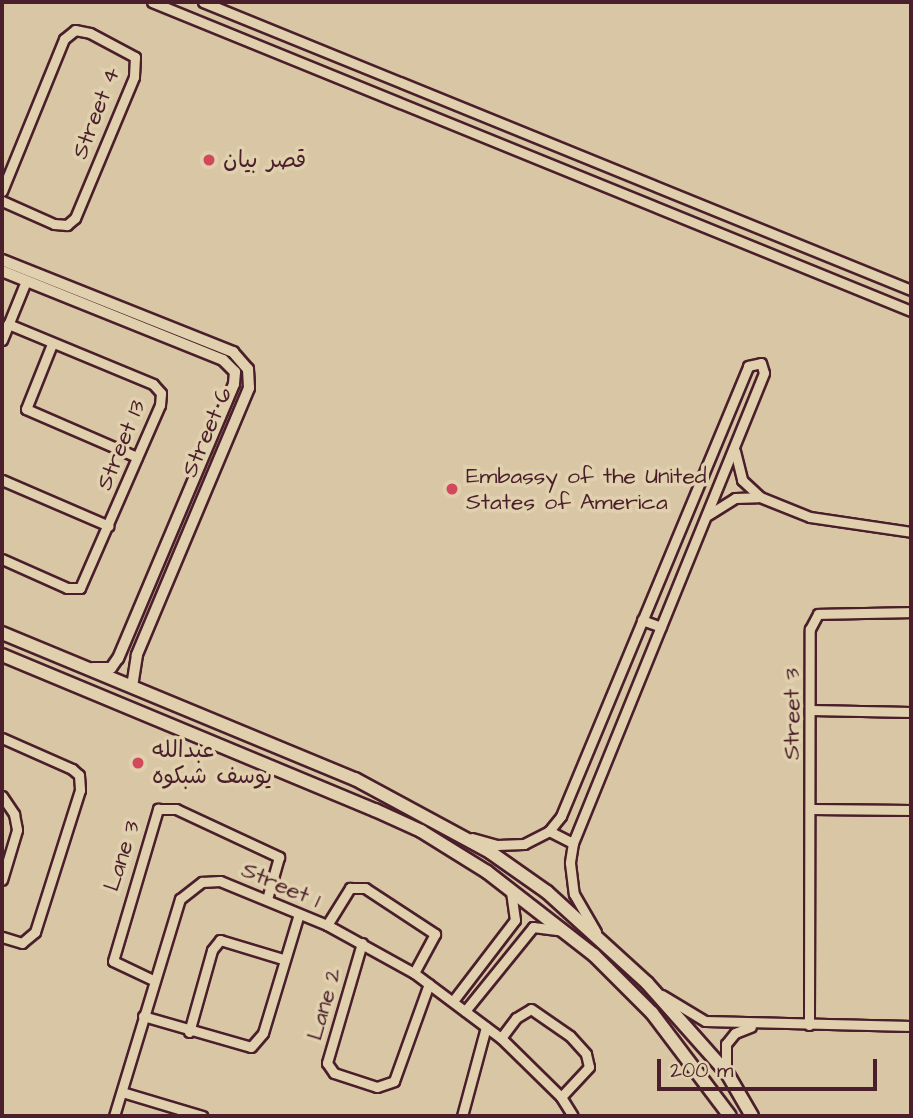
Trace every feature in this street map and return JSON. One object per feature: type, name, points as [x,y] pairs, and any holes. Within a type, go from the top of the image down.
[{"type":"main road","points":[[2,632],[373,788],[457,833],[547,892],[647,983],[726,1073],[752,1116]]},
{"type":"main road","points":[[2,655],[323,787],[421,831],[511,889],[568,933],[652,1013],[730,1116]]},
{"type":"main road","points":[[141,712],[164,713],[200,729],[207,718]]},
{"type":"main road","points":[[323,787],[323,781],[331,777],[364,790],[373,788]]},
{"type":"street","points":[[152,2],[911,311]]},
{"type":"street","points":[[203,2],[911,290]]},
{"type":"street","points":[[227,32],[234,14]]},
{"type":"street","name":"Street 4","points":[[2,191],[64,39],[75,30],[90,33],[135,57],[134,77],[75,218],[67,225],[54,224],[2,201]]},
{"type":"street","name":"Street 6","points":[[2,260],[197,344],[230,365],[234,384],[128,636],[111,668],[80,665]]},
{"type":"street","name":"Street 6","points":[[2,271],[240,358],[248,369],[249,388],[143,641],[132,686]]},
{"type":"street","points":[[2,340],[26,281]]},
{"type":"street","name":"Street 13","points":[[2,559],[67,587],[80,588],[109,526],[161,393],[153,384],[8,324]]},
{"type":"street","points":[[52,344],[26,409],[137,457]]},
{"type":"street","points":[[457,833],[506,846],[533,841],[549,831],[561,816],[748,366],[757,362],[765,373],[573,843],[570,863],[574,894],[599,937]]},
{"type":"street","points":[[737,440],[738,472],[760,497],[810,517],[911,532]]},
{"type":"street","points":[[2,480],[109,526]]},
{"type":"street","points":[[704,522],[727,501],[760,497]]},
{"type":"street","name":"Street 3","points":[[809,1025],[812,809],[810,629],[818,614],[911,612]]},
{"type":"street","points":[[642,620],[661,627]]},
{"type":"street","points":[[128,636],[143,641]]},
{"type":"street","points":[[810,710],[911,712]]},
{"type":"street","points":[[2,738],[61,763],[79,775],[80,782],[35,932],[22,943],[2,937]]},
{"type":"street","points":[[2,796],[14,814],[17,830],[2,880]]},
{"type":"street","name":"Lane 3","points":[[153,980],[113,961],[158,809],[176,809],[279,857],[267,899]]},
{"type":"street","points":[[812,809],[911,810]]},
{"type":"street","points":[[549,831],[573,843]]},
{"type":"street","name":"Street 1","points":[[114,1116],[172,918],[191,888],[220,881],[327,925],[414,972],[501,1038],[561,1097],[573,1116]]},
{"type":"street","points":[[327,925],[350,888],[365,888],[435,934],[414,972]]},
{"type":"street","points":[[453,1001],[515,920],[511,889]]},
{"type":"street","points":[[143,1016],[189,1032],[251,1047],[262,1033],[299,914]]},
{"type":"street","points":[[465,1011],[533,927],[568,933]]},
{"type":"street","points":[[189,1032],[212,950],[220,940],[283,959]]},
{"type":"street","name":"Lane 2","points":[[362,943],[327,1063],[334,1073],[377,1087],[394,1081],[429,984]]},
{"type":"street","points":[[647,983],[699,1020],[760,1025],[911,1026]]},
{"type":"street","points":[[501,1038],[516,1018],[531,1009],[570,1037],[586,1054],[589,1067],[561,1097]]},
{"type":"street","points":[[726,1073],[725,1050],[730,1038],[760,1025]]},
{"type":"street","points":[[462,1116],[486,1027]]},
{"type":"street","points":[[122,1092],[164,1112],[202,1116]]},
{"type":"place","name":"قصر بيان","points":[[209,160]]},
{"type":"place","name":"Embassy of the United States of America","points":[[452,489]]},
{"type":"place","name":"عبدالله يوسف شبكوه","points":[[138,763]]}]
